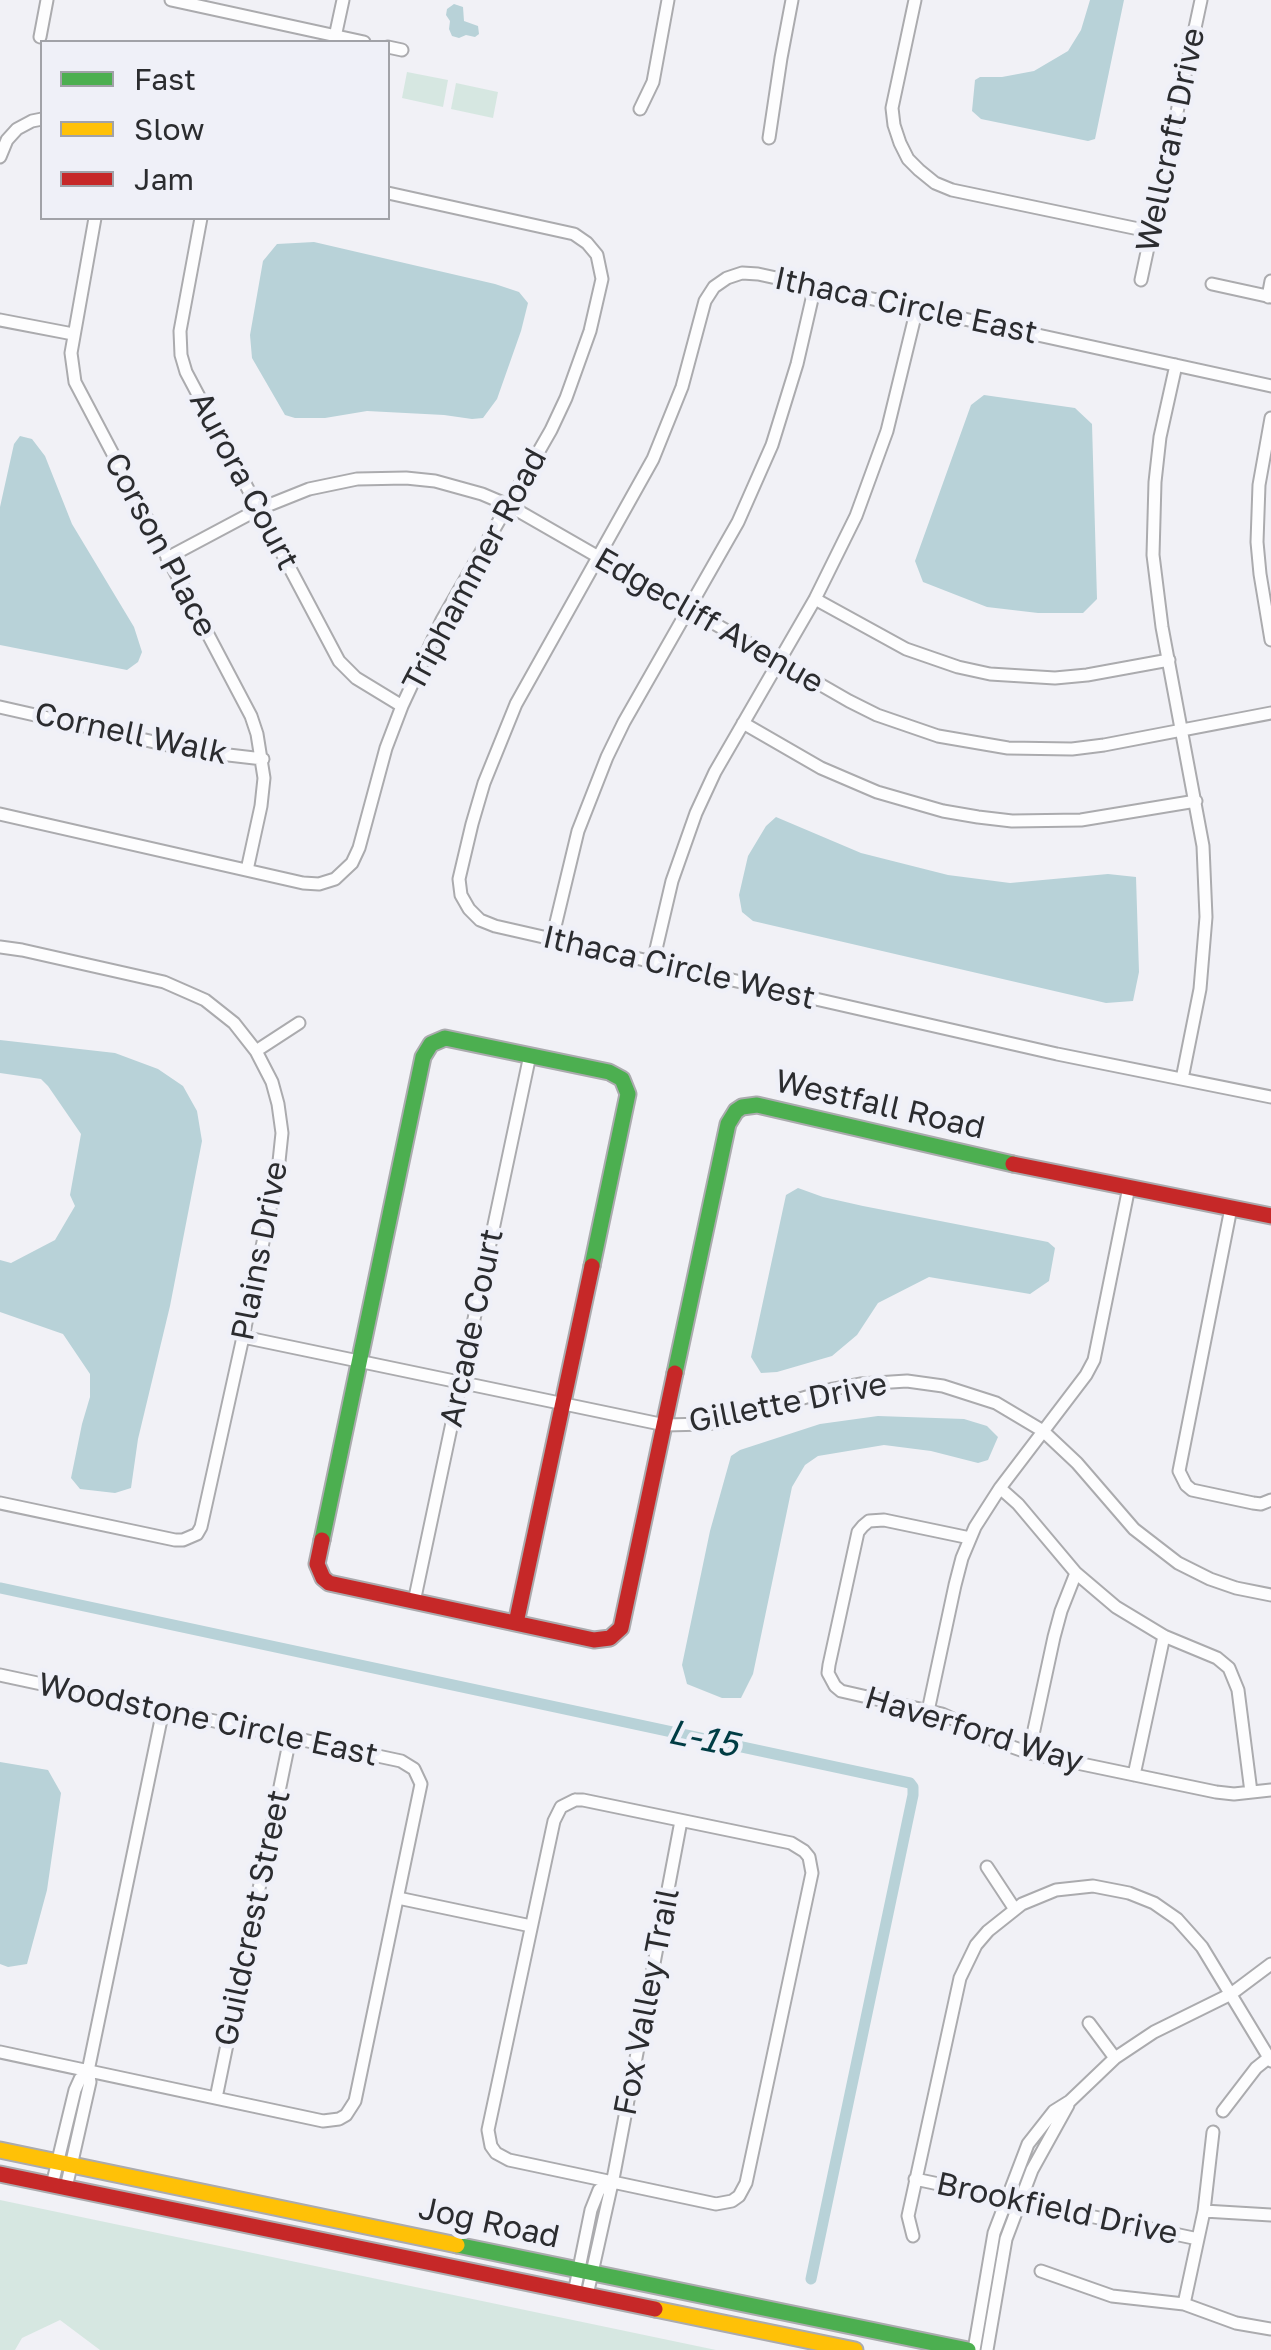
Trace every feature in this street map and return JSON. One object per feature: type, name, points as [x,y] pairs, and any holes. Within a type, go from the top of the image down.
[{"type":"street","points":[[40,38],[47,0]]},
{"type":"street","points":[[171,0],[352,40]]},
{"type":"street","points":[[335,37],[343,0]]},
{"type":"street","points":[[640,108],[652,82],[668,0]]},
{"type":"street","points":[[769,138],[792,0]]},
{"type":"street","points":[[915,0],[892,108],[900,144],[919,170],[952,190],[1152,232]]},
{"type":"street","name":"Wellcraft Drive","points":[[1141,280],[1201,0]]},
{"type":"street","points":[[390,47],[402,50]]},
{"type":"street","points":[[0,157],[6,140],[17,128],[40,119]]},
{"type":"street","name":"Triphammer Road","points":[[0,814],[311,884],[334,879],[356,856],[372,792],[402,706],[442,620],[551,430],[580,365],[601,287],[600,263],[587,242],[574,234],[390,192]]},
{"type":"street","name":"Corson Place","points":[[95,220],[73,334],[72,368],[81,397],[251,716],[263,760],[263,797],[246,870]]},
{"type":"street","name":"Aurora Court","points":[[201,220],[180,331],[186,372],[344,667],[402,706]]},
{"type":"street","name":"Ithaca Circle East","points":[[598,557],[669,423],[706,301],[727,278],[750,272],[1271,386]]},
{"type":"street","points":[[1212,284],[1269,297],[1271,281]]},
{"type":"street","points":[[552,939],[591,793],[624,722],[738,522],[772,445],[798,364],[815,286]]},
{"type":"street","points":[[654,962],[683,846],[715,772],[815,599],[873,474],[899,388],[917,308]]},
{"type":"street","points":[[0,320],[73,334]]},
{"type":"street","points":[[1176,365],[1160,438],[1153,518],[1156,591],[1203,846],[1206,918],[1200,989],[1182,1079]]},
{"type":"street","points":[[1271,418],[1257,510],[1260,574],[1271,640]]},
{"type":"street","name":"Edgecliff Avenue","points":[[167,558],[282,498],[328,484],[386,477],[420,480],[454,486],[508,505],[878,715],[938,736],[1008,748],[1072,749],[1271,713]]},
{"type":"street","name":"Ithaca Circle West","points":[[598,557],[536,666],[499,743],[472,824],[459,879],[464,902],[480,920],[1038,1050],[1271,1098]]},
{"type":"street","points":[[815,599],[906,650],[958,668],[990,674],[1071,677],[1169,660]]},
{"type":"street","name":"Cornell Walk","points":[[0,707],[194,751],[263,760]]},
{"type":"street","points":[[743,723],[861,786],[902,800],[978,817],[1081,820],[1196,801]]},
{"type":"street","name":"Plains Drive","points":[[0,947],[164,982],[223,1013],[256,1050],[272,1082],[282,1133],[278,1170],[243,1337],[197,1534],[175,1540],[0,1502]]},
{"type":"street","points":[[256,1050],[300,1023]]},
{"type":"street","points":[[516,1623],[628,1094],[622,1080],[608,1072],[445,1038],[438,1040],[426,1050],[316,1564],[318,1572],[329,1583],[594,1640],[610,1638],[621,1628],[665,1425]]},
{"type":"street","name":"Arcade Court","points":[[414,1602],[530,1055]]},
{"type":"street","name":"Westfall Road","points":[[665,1425],[728,1124],[742,1107],[758,1106],[1271,1216]]},
{"type":"street","points":[[928,1711],[955,1585],[970,1538],[1000,1488],[1094,1360],[1129,1188]]},
{"type":"street","points":[[1232,1208],[1179,1472],[1192,1490],[1253,1504],[1271,1500]]},
{"type":"street","name":"Gillette Drive","points":[[243,1337],[665,1425],[730,1420],[833,1389],[879,1382],[943,1386],[1008,1409],[1043,1431],[1078,1463],[1122,1516],[1155,1547],[1178,1562],[1210,1579],[1271,1595]]},
{"type":"street","points":[[1000,1488],[1076,1573],[1116,1607],[1164,1636],[1217,1658],[1233,1675],[1251,1792]]},
{"type":"street","name":"Haverford Way","points":[[970,1538],[884,1520],[869,1521],[858,1532],[828,1665],[830,1680],[841,1691],[951,1718],[1029,1753],[1216,1792],[1271,1790]]},
{"type":"street","points":[[1029,1753],[1054,1636],[1076,1573]]},
{"type":"street","points":[[1134,1775],[1164,1636]]},
{"type":"street","name":"Woodstone Circle East","points":[[0,1676],[401,1761],[419,1776],[420,1792],[398,1898]]},
{"type":"street","points":[[59,2187],[90,2082],[88,2071],[163,1710]]},
{"type":"street","name":"Guildcrest Street","points":[[216,2098],[290,1738]]},
{"type":"street","points":[[584,1800],[798,1846],[809,1857],[812,1873],[744,2190],[732,2201],[716,2204],[509,2160],[496,2152],[488,2130],[532,1926],[554,1820],[568,1802],[584,1800]]},
{"type":"street","name":"Fox Valley Trail","points":[[580,2294],[612,2182],[681,1821]]},
{"type":"street","points":[[987,1867],[1014,1908]]},
{"type":"street","points":[[913,2236],[908,2216],[960,1978],[976,1945],[988,1931],[1014,1908],[1038,1896],[1074,1887],[1111,1888],[1138,1896],[1170,1913],[1202,1946],[1270,2058],[1256,2068],[1222,2111]]},
{"type":"street","points":[[0,2052],[323,2120],[339,2119],[355,2101],[398,1898],[532,1926]]},
{"type":"street","points":[[987,2350],[1012,2200],[1028,2144],[1054,2111],[1115,2058],[1154,2032],[1230,1994],[1271,1964]]},
{"type":"street","points":[[1088,2023],[1115,2058]]},
{"type":"street","points":[[1184,2304],[1204,2211],[1213,2132]]},
{"type":"street","name":"Jog Road","points":[[0,2150],[971,2350]]},
{"type":"street","name":"Jog Road","points":[[0,2174],[855,2350]]},
{"type":"street","name":"Brookfield Drive","points":[[916,2179],[1198,2239]]},
{"type":"street","points":[[971,2350],[994,2233],[1012,2200]]},
{"type":"street","points":[[1204,2211],[1271,2214]]},
{"type":"street","points":[[1040,2272],[1112,2296],[1184,2304],[1236,2323],[1271,2329]]},
{"type":"shaded area","points":[[407,72],[448,80],[443,107],[402,98]]},
{"type":"shaded area","points":[[456,83],[498,92],[493,118],[451,109]]},
{"type":"shaded area","points":[[0,2200],[716,2350],[100,2350],[60,2320],[22,2338],[15,2350],[0,2350]]},
{"type":"water","points":[[1090,0],[1124,0],[1095,139],[1088,141],[981,119],[972,111],[975,80],[1034,71],[1068,51],[1081,30]]},
{"type":"water","points":[[454,4],[463,7],[464,21],[478,26],[479,34],[475,37],[452,36],[446,15]]},
{"type":"water","points":[[314,242],[519,292],[528,303],[521,331],[497,399],[483,418],[367,411],[325,418],[285,415],[252,358],[250,335],[263,261],[277,244]]},
{"type":"water","points":[[984,395],[1075,408],[1092,424],[1097,599],[1083,613],[987,607],[923,582],[915,561],[971,405]]},
{"type":"water","points":[[20,436],[32,439],[45,456],[72,524],[134,627],[142,652],[138,662],[127,670],[0,645],[0,507],[14,444]]},
{"type":"water","points":[[776,817],[861,853],[948,875],[1010,883],[1108,874],[1136,877],[1139,972],[1133,1001],[1106,1003],[753,921],[742,912],[739,895],[748,856]]},
{"type":"water","points":[[0,1040],[115,1053],[158,1069],[183,1086],[197,1111],[202,1141],[131,1488],[115,1493],[80,1489],[71,1478],[90,1397],[90,1374],[63,1334],[0,1312],[0,1260],[11,1263],[55,1240],[75,1206],[70,1195],[81,1134],[41,1079],[0,1073]]},
{"type":"water","points":[[798,1188],[863,1206],[1048,1242],[1055,1248],[1049,1281],[1030,1294],[929,1277],[878,1303],[857,1335],[832,1356],[761,1373],[751,1357],[786,1195]]},
{"type":"water","points":[[878,1416],[964,1419],[987,1426],[998,1437],[988,1460],[978,1463],[884,1445],[818,1456],[805,1465],[792,1487],[753,1674],[741,1698],[722,1698],[687,1684],[682,1665],[710,1531],[731,1456],[820,1424]]},
{"type":"water","points":[[0,1762],[48,1770],[61,1793],[47,1890],[27,1964],[8,1967],[0,1964]]},
{"type":"waterway","name":"L-15","points":[[0,1588],[910,1783],[913,1795],[811,2279]]},
{"type":"traffic: fast","points":[[322,1540],[423,1057],[431,1044],[445,1038],[609,1072],[622,1079],[628,1094],[592,1266]]},
{"type":"traffic: fast","points":[[675,1373],[728,1124],[742,1107],[757,1105],[1013,1164]]},
{"type":"traffic: fast","points":[[457,2245],[968,2350]]},
{"type":"traffic: slow","points":[[0,2150],[457,2245]]},
{"type":"traffic: slow","points":[[655,2309],[855,2350]]},
{"type":"traffic: jam","points":[[1013,1164],[1271,1216]]},
{"type":"traffic: jam","points":[[516,1623],[592,1266]]},
{"type":"traffic: jam","points":[[322,1540],[317,1564],[329,1583],[594,1640],[610,1638],[621,1628],[675,1373]]},
{"type":"traffic: jam","points":[[0,2174],[655,2309]]}]
